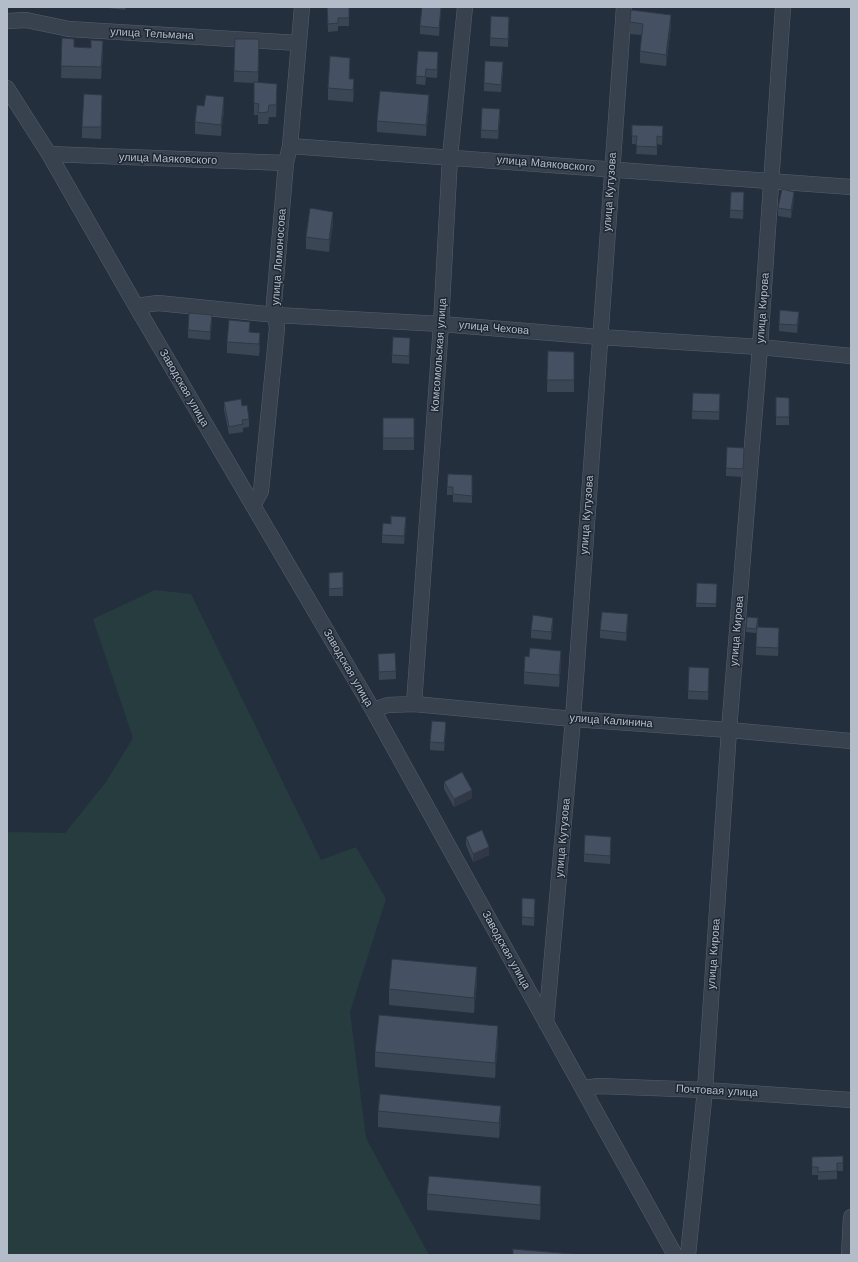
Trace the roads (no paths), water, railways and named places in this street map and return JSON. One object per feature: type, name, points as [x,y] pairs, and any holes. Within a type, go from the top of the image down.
[{"type":"street","name":"улица Ломоносова","points":[[252,506],[260,491],[277,328],[274,303],[286,163],[290,146],[302,7]]},
{"type":"street","name":"Комсомольская улица","points":[[414,704],[441,324],[450,157],[465,7]]},
{"type":"street","name":"улица Кутузова","points":[[546,1023],[573,719],[624,7]]},
{"type":"street","name":"улица Кирова","points":[[688,1255],[705,1090],[729,730],[760,347],[783,7]]},
{"type":"street","name":"улица Тельмана","points":[[7,21],[26,20],[69,29],[298,43]]},
{"type":"street","name":"Заводская улица","points":[[7,88],[49,154],[252,506],[373,710],[675,1255]]},
{"type":"street","name":"улица Маяковского","points":[[290,146],[851,187]]},
{"type":"street","name":"улица Маяковского","points":[[49,154],[286,163]]},
{"type":"street","name":"улица Чехова","points":[[136,306],[158,303],[276,315],[441,324],[600,337],[760,347],[851,356]]},
{"type":"street","name":"улица Калинина","points":[[373,710],[388,705],[414,704],[573,719],[729,730],[851,741]]},
{"type":"street","name":"Почтовая улица","points":[[583,1088],[599,1086],[705,1090],[851,1100]]},
{"type":"street","points":[[848,1255],[851,1217]]}]
